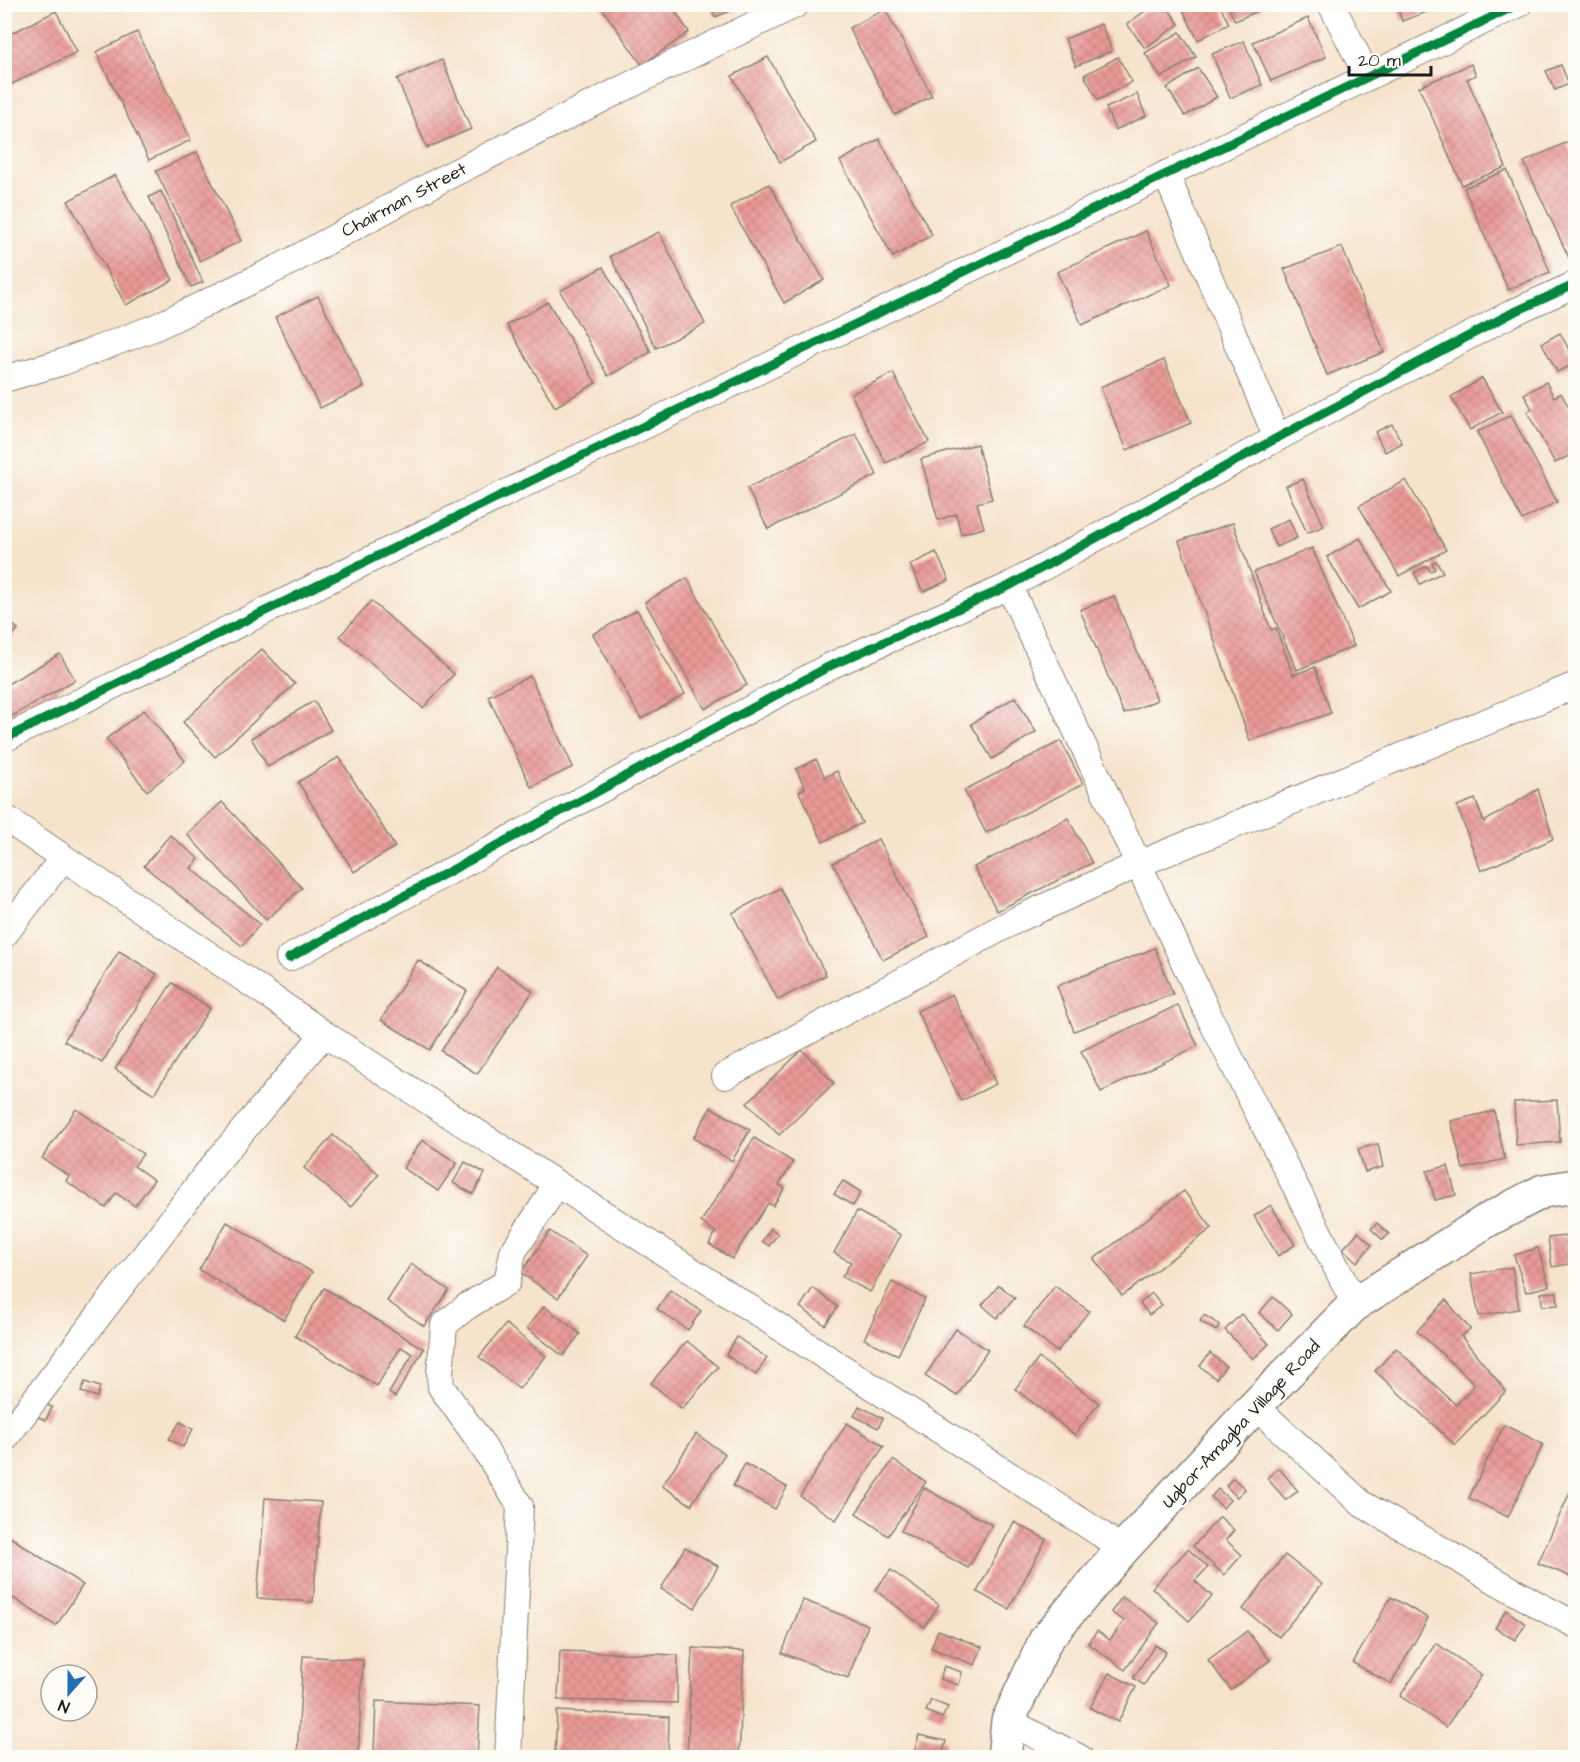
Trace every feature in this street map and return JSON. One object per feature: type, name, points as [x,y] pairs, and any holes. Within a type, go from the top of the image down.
[{"type":"street","name":"Chairman Street","points":[[4,379],[63,362],[156,327],[284,265],[457,172],[796,4]]},
{"type":"street","points":[[1331,4],[1368,77]]},
{"type":"street","points":[[4,739],[561,465],[1519,4]]},
{"type":"street","points":[[1166,174],[1277,438]]},
{"type":"street","points":[[289,958],[830,666],[1009,586],[1277,438],[1512,313],[1575,285]]},
{"type":"street","points":[[1009,586],[1210,1018],[1354,1304]]},
{"type":"street","points":[[725,1076],[1018,919],[1139,864],[1575,685]]},
{"type":"street","points":[[4,817],[251,982],[324,1034],[1092,1527],[1122,1550]]},
{"type":"street","points":[[4,935],[63,858]]},
{"type":"street","points":[[4,1440],[208,1172],[324,1034]]},
{"type":"street","points":[[508,1758],[520,1506],[479,1440],[441,1387],[444,1325],[466,1307],[507,1282],[513,1252],[547,1200],[555,1183]]},
{"type":"street","name":"Ugbor-Amagba Village Road","points":[[1004,1758],[1008,1721],[1046,1639],[1122,1550],[1255,1406],[1354,1304],[1486,1221],[1543,1191],[1575,1186]]},
{"type":"street","points":[[1255,1406],[1362,1504],[1575,1624]]},
{"type":"street","points":[[1008,1721],[1080,1758]]},
{"type":"building","points":[[599,4],[670,4],[689,32],[642,65]]},
{"type":"building","points":[[1155,4],[1165,4],[1179,24],[1145,48],[1127,24]]},
{"type":"building","points":[[1180,4],[1219,4],[1229,24],[1198,40]]},
{"type":"building","points":[[1227,4],[1260,4],[1262,9],[1235,21]]},
{"type":"building","points":[[1396,4],[1434,4],[1435,9],[1402,21]]},
{"type":"building","points":[[710,5],[746,5],[715,17]]},
{"type":"building","points":[[885,9],[932,96],[895,115],[849,28]]},
{"type":"building","points":[[56,11],[77,52],[4,88],[4,37]]},
{"type":"building","points":[[1308,18],[1326,57],[1271,81],[1253,42]]},
{"type":"building","points":[[1101,24],[1112,51],[1076,66],[1065,39]]},
{"type":"building","points":[[137,32],[191,140],[149,160],[96,52]]},
{"type":"building","points":[[1180,32],[1196,57],[1161,78],[1145,53]]},
{"type":"building","points":[[1244,41],[1262,85],[1230,98],[1212,54]]},
{"type":"building","points":[[768,57],[816,142],[780,162],[732,76]]},
{"type":"building","points":[[1118,57],[1132,82],[1098,100],[1084,75]]},
{"type":"building","points":[[442,60],[471,129],[427,148],[397,79]]},
{"type":"building","points":[[1471,64],[1476,75],[1467,79],[1506,167],[1462,185],[1419,87]]},
{"type":"building","points":[[1561,65],[1569,84],[1555,90],[1546,71]]},
{"type":"building","points":[[1198,68],[1217,97],[1185,116],[1167,88]]},
{"type":"building","points":[[1137,94],[1146,116],[1115,130],[1106,108]]},
{"type":"building","points":[[879,139],[932,235],[893,257],[840,161]]},
{"type":"building","points":[[1567,142],[1576,161],[1576,258],[1570,260],[1524,162]]},
{"type":"building","points":[[197,152],[241,241],[200,261],[156,171]]},
{"type":"building","points":[[1507,170],[1550,272],[1508,290],[1464,188]]},
{"type":"building","points":[[115,175],[173,280],[126,305],[68,201]]},
{"type":"building","points":[[769,184],[824,280],[784,303],[730,206]]},
{"type":"building","points":[[161,191],[203,282],[191,287],[149,197]]},
{"type":"building","points":[[1146,231],[1171,285],[1082,325],[1057,272]]},
{"type":"building","points":[[659,232],[705,324],[656,348],[610,256]]},
{"type":"building","points":[[1342,247],[1384,352],[1327,375],[1284,269]]},
{"type":"building","points":[[603,267],[651,352],[608,376],[560,291]]},
{"type":"building","points":[[318,296],[364,387],[320,408],[275,317]]},
{"type":"building","points":[[548,302],[596,383],[555,407],[507,325]]},
{"type":"building","points":[[1560,333],[1576,363],[1557,372],[1542,343]]},
{"type":"building","points":[[1164,360],[1191,423],[1127,450],[1100,387]]},
{"type":"building","points":[[893,373],[929,442],[886,463],[851,394]]},
{"type":"building","points":[[1482,378],[1502,412],[1470,430],[1451,397]]},
{"type":"building","points":[[1546,382],[1554,397],[1561,393],[1572,413],[1576,411],[1576,452],[1555,463],[1527,412],[1532,409],[1524,394]]},
{"type":"building","points":[[1511,415],[1557,502],[1522,520],[1477,432]]},
{"type":"building","points":[[1392,424],[1402,443],[1385,452],[1375,432]]},
{"type":"building","points":[[856,434],[877,475],[768,529],[747,488]]},
{"type":"building","points":[[977,444],[992,499],[977,503],[984,528],[961,534],[956,514],[938,520],[921,459]]},
{"type":"building","points":[[1303,479],[1324,526],[1307,533],[1286,486]]},
{"type":"building","points":[[1406,480],[1446,550],[1399,576],[1359,506]]},
{"type":"building","points":[[1289,519],[1297,538],[1276,547],[1268,529]]},
{"type":"building","points":[[1233,523],[1271,630],[1276,628],[1293,675],[1315,667],[1331,713],[1250,741],[1179,541]]},
{"type":"building","points":[[1360,538],[1391,591],[1358,609],[1327,557]]},
{"type":"building","points":[[1312,548],[1354,646],[1297,670],[1254,572]]},
{"type":"building","points":[[936,552],[949,580],[923,592],[910,565]]},
{"type":"building","points":[[1436,561],[1443,572],[1420,584],[1414,573],[1427,566],[1430,571],[1435,569],[1432,563]]},
{"type":"building","points":[[687,578],[747,685],[705,709],[645,602]]},
{"type":"building","points":[[1114,596],[1157,700],[1124,714],[1080,610]]},
{"type":"building","points":[[371,601],[454,674],[423,708],[340,636]]},
{"type":"building","points":[[637,610],[685,694],[641,719],[593,634]]},
{"type":"building","points":[[11,624],[18,629],[4,645],[4,632]]},
{"type":"building","points":[[262,649],[295,684],[215,757],[183,722]]},
{"type":"building","points":[[60,654],[75,680],[4,721],[4,686]]},
{"type":"building","points":[[530,676],[573,767],[531,787],[488,696]]},
{"type":"building","points":[[1015,697],[1036,732],[992,759],[971,724]]},
{"type":"building","points":[[314,701],[331,730],[268,767],[251,738]]},
{"type":"building","points":[[144,710],[185,761],[147,791],[106,739]]},
{"type":"building","points":[[1061,741],[1083,784],[986,833],[964,790]]},
{"type":"building","points":[[339,757],[395,847],[354,872],[298,782]]},
{"type":"building","points":[[816,759],[825,777],[837,771],[862,823],[823,842],[799,792],[805,788],[796,769]]},
{"type":"building","points":[[1538,789],[1553,839],[1481,871],[1457,806],[1475,799],[1484,822]]},
{"type":"building","points":[[222,802],[302,888],[266,920],[187,834]]},
{"type":"building","points":[[1068,818],[1092,863],[997,911],[974,867]]},
{"type":"building","points":[[170,835],[199,859],[191,868],[260,924],[242,946],[144,866]]},
{"type":"building","points":[[878,839],[929,937],[883,960],[833,863]]},
{"type":"building","points":[[780,888],[826,975],[778,1000],[732,913]]},
{"type":"building","points":[[1155,948],[1173,994],[1074,1031],[1057,986]]},
{"type":"building","points":[[119,951],[157,974],[102,1063],[64,1041]]},
{"type":"building","points":[[418,960],[467,991],[430,1050],[381,1020]]},
{"type":"building","points":[[497,967],[533,991],[477,1074],[441,1051]]},
{"type":"building","points":[[172,983],[210,1008],[154,1094],[115,1069]]},
{"type":"building","points":[[952,994],[996,1084],[961,1101],[917,1011]]},
{"type":"building","points":[[1178,1005],[1198,1046],[1101,1092],[1081,1051]]},
{"type":"building","points":[[802,1050],[834,1083],[779,1135],[747,1103]]},
{"type":"building","points":[[1557,1100],[1560,1142],[1516,1145],[1514,1102]]},
{"type":"building","points":[[1572,1101],[1576,1101],[1576,1142],[1571,1141]]},
{"type":"building","points":[[711,1107],[750,1130],[732,1161],[693,1138]]},
{"type":"building","points":[[76,1109],[143,1154],[134,1166],[154,1180],[135,1206],[116,1193],[106,1208],[66,1181],[69,1176],[42,1158]]},
{"type":"building","points":[[1494,1111],[1505,1159],[1463,1169],[1451,1121]]},
{"type":"building","points":[[333,1135],[379,1174],[351,1207],[304,1168]]},
{"type":"building","points":[[754,1138],[793,1162],[779,1185],[785,1188],[773,1206],[768,1203],[732,1259],[709,1244],[716,1232],[701,1222]]},
{"type":"building","points":[[422,1140],[457,1163],[438,1191],[403,1168]]},
{"type":"building","points":[[1378,1144],[1383,1167],[1365,1172],[1358,1149]]},
{"type":"building","points":[[465,1162],[485,1173],[473,1194],[453,1183]]},
{"type":"building","points":[[1448,1166],[1456,1195],[1435,1200],[1427,1171]]},
{"type":"building","points":[[843,1181],[861,1192],[853,1206],[834,1194]]},
{"type":"building","points":[[1184,1191],[1212,1228],[1122,1296],[1094,1259]]},
{"type":"building","points":[[1271,1205],[1295,1245],[1278,1256],[1254,1216]]},
{"type":"building","points":[[857,1211],[901,1235],[870,1292],[842,1277],[851,1262],[834,1253]]},
{"type":"building","points":[[227,1222],[312,1272],[284,1320],[199,1270]]},
{"type":"building","points":[[1377,1223],[1389,1234],[1383,1240],[1371,1229]]},
{"type":"building","points":[[771,1228],[778,1234],[769,1246],[762,1241]]},
{"type":"building","points":[[550,1231],[587,1256],[558,1298],[521,1273]]},
{"type":"building","points":[[1358,1232],[1372,1245],[1357,1262],[1343,1249]]},
{"type":"building","points":[[1566,1236],[1570,1264],[1552,1267],[1548,1238]]},
{"type":"building","points":[[1538,1248],[1549,1286],[1526,1292],[1514,1255]]},
{"type":"building","points":[[411,1264],[449,1290],[424,1326],[387,1301]]},
{"type":"building","points":[[1512,1267],[1519,1309],[1479,1316],[1471,1274]]},
{"type":"building","points":[[892,1282],[925,1299],[898,1355],[864,1339]]},
{"type":"building","points":[[999,1285],[1015,1298],[997,1318],[982,1305]]},
{"type":"building","points":[[1055,1286],[1089,1311],[1057,1352],[1024,1326]]},
{"type":"building","points":[[324,1288],[424,1349],[395,1397],[389,1393],[413,1354],[401,1347],[377,1386],[295,1336]]},
{"type":"building","points":[[813,1288],[838,1307],[825,1325],[800,1307]]},
{"type":"building","points":[[670,1290],[701,1311],[688,1330],[657,1309]]},
{"type":"building","points":[[1557,1292],[1558,1305],[1542,1306],[1541,1293]]},
{"type":"building","points":[[1152,1293],[1162,1305],[1149,1315],[1140,1303]]},
{"type":"building","points":[[1273,1297],[1292,1314],[1278,1330],[1259,1313]]},
{"type":"building","points":[[1446,1300],[1470,1329],[1461,1336],[1506,1391],[1455,1445],[1375,1371],[1396,1348],[1456,1405],[1475,1384],[1417,1331]]},
{"type":"building","points":[[544,1306],[580,1334],[563,1356],[527,1328]]},
{"type":"building","points":[[1241,1314],[1269,1344],[1253,1359],[1225,1330]]},
{"type":"building","points":[[1204,1315],[1220,1325],[1216,1331],[1200,1321]]},
{"type":"building","points":[[506,1324],[546,1356],[519,1389],[479,1357]]},
{"type":"building","points":[[956,1329],[988,1350],[957,1396],[925,1376]]},
{"type":"building","points":[[737,1337],[767,1358],[756,1375],[726,1355]]},
{"type":"building","points":[[687,1341],[718,1367],[682,1409],[651,1383]]},
{"type":"building","points":[[1210,1353],[1226,1366],[1216,1379],[1200,1366]]},
{"type":"building","points":[[1039,1358],[1099,1403],[1075,1435],[1015,1389]]},
{"type":"building","points":[[85,1382],[100,1387],[97,1397],[81,1392]]},
{"type":"building","points":[[44,1403],[52,1407],[46,1420],[38,1417]]},
{"type":"building","points":[[859,1406],[883,1418],[878,1428],[854,1416]]},
{"type":"building","points":[[180,1422],[193,1429],[183,1447],[169,1439]]},
{"type":"building","points":[[847,1423],[884,1446],[836,1520],[800,1496]]},
{"type":"building","points":[[1504,1425],[1543,1444],[1508,1517],[1469,1498]]},
{"type":"building","points":[[696,1434],[725,1454],[691,1505],[662,1486]]},
{"type":"building","points":[[893,1460],[926,1482],[888,1536],[856,1513]]},
{"type":"building","points":[[745,1464],[787,1487],[775,1509],[733,1486]]},
{"type":"building","points":[[1279,1468],[1298,1491],[1286,1500],[1267,1478]]},
{"type":"building","points":[[1233,1478],[1245,1489],[1237,1497],[1226,1486]]},
{"type":"building","points":[[1576,1479],[1576,1579],[1538,1563]]},
{"type":"building","points":[[924,1488],[992,1525],[968,1568],[901,1531]]},
{"type":"building","points":[[1218,1489],[1230,1500],[1223,1508],[1211,1497]]},
{"type":"building","points":[[265,1498],[321,1502],[313,1602],[257,1598]]},
{"type":"building","points":[[1220,1517],[1234,1530],[1226,1540],[1242,1555],[1224,1575],[1193,1546]]},
{"type":"building","points":[[1014,1522],[1046,1539],[1009,1609],[977,1592]]},
{"type":"building","points":[[4,1533],[83,1585],[56,1626],[4,1592]]},
{"type":"building","points":[[685,1547],[718,1566],[695,1608],[661,1589]]},
{"type":"building","points":[[1188,1549],[1208,1567],[1195,1581],[1212,1596],[1189,1621],[1152,1588]]},
{"type":"building","points":[[1285,1555],[1322,1584],[1279,1637],[1243,1609]]},
{"type":"building","points":[[891,1570],[939,1605],[924,1627],[875,1590]]},
{"type":"building","points":[[1122,1597],[1159,1623],[1125,1670],[1088,1643],[1097,1631],[1110,1640],[1124,1621],[1111,1612]]},
{"type":"building","points":[[1391,1597],[1428,1618],[1391,1684],[1353,1663]]},
{"type":"building","points":[[803,1600],[868,1625],[848,1678],[782,1653]]},
{"type":"building","points":[[1506,1610],[1526,1624],[1515,1640],[1495,1628]]},
{"type":"building","points":[[938,1630],[982,1647],[975,1665],[931,1648]]},
{"type":"building","points":[[1247,1631],[1270,1660],[1231,1690],[1208,1660]]},
{"type":"building","points":[[1436,1643],[1482,1675],[1446,1727],[1400,1696]]},
{"type":"building","points":[[1155,1645],[1166,1652],[1144,1685],[1133,1678]]},
{"type":"building","points":[[692,1648],[744,1651],[739,1758],[687,1758]]},
{"type":"building","points":[[560,1651],[678,1655],[677,1703],[558,1700]]},
{"type":"building","points":[[303,1656],[363,1660],[358,1758],[297,1758]]},
{"type":"building","points":[[944,1666],[962,1672],[959,1685],[940,1679]]},
{"type":"building","points":[[1109,1673],[1136,1687],[1118,1722],[1090,1708]]},
{"type":"building","points":[[931,1700],[948,1707],[942,1718],[926,1711]]},
{"type":"building","points":[[376,1701],[480,1706],[477,1758],[430,1758],[374,1754]]},
{"type":"building","points":[[557,1711],[669,1717],[668,1758],[555,1758]]},
{"type":"building","points":[[919,1735],[946,1741],[941,1758],[914,1753]]},
{"type":"cycle path","points":[[4,739],[561,466],[1519,4]]},
{"type":"cycle path","points":[[289,958],[830,666],[1009,586],[1277,438],[1512,313],[1576,284]]}]
